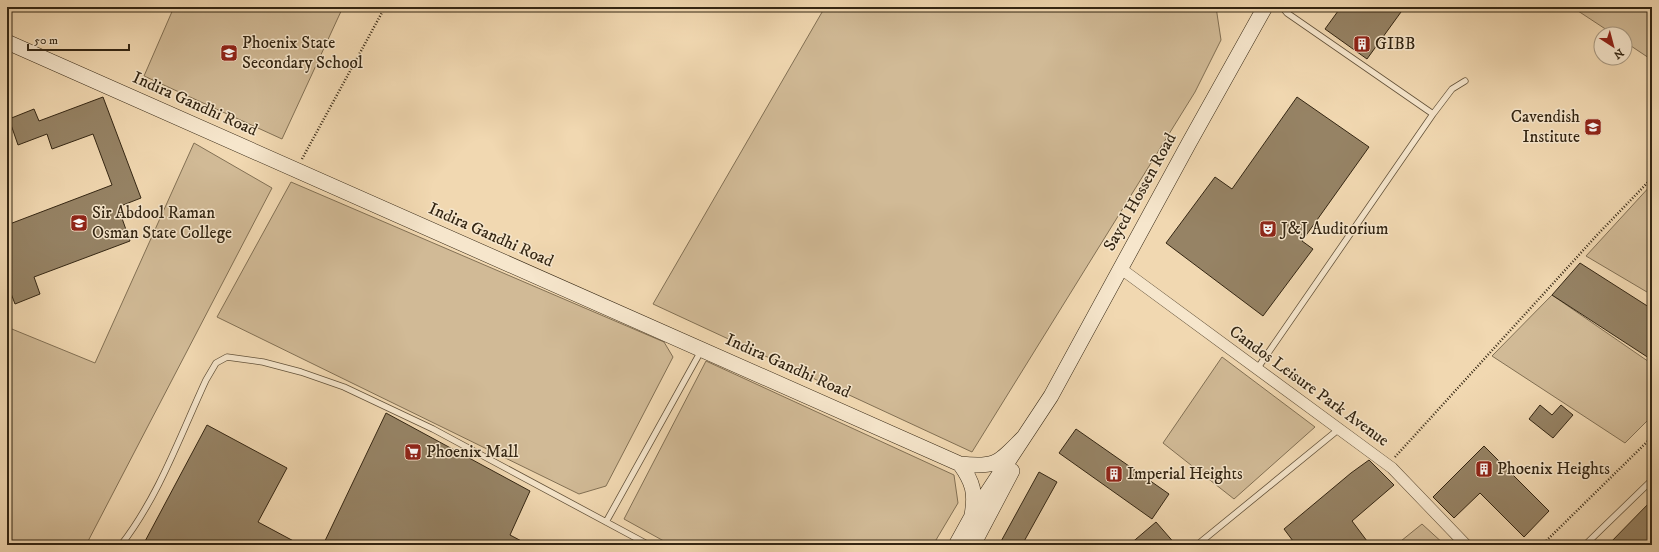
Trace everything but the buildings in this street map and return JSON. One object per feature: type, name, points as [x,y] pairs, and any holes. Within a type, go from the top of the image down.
[{"type":"street","name":"Sayed Hossen Road","points":[[1041,412],[1265,7]]},
{"type":"street","name":"Indira Gandhi Road","points":[[7,42],[960,464],[979,466],[993,464],[1004,457],[1023,438]]},
{"type":"street","name":"Candos Leisure Park Avenue","points":[[1120,268],[1388,466],[1466,545]]},
{"type":"street","points":[[956,545],[972,516],[1041,412]]},
{"type":"street","points":[[973,545],[1041,412]]},
{"type":"street","points":[[960,464],[968,475],[973,487],[974,501],[972,516]]},
{"type":"lane","points":[[1282,7],[1287,13],[1433,114]]},
{"type":"lane","points":[[1257,368],[1433,114],[1452,89],[1465,81]]},
{"type":"lane","points":[[606,522],[702,349]]},
{"type":"lane","points":[[121,545],[149,503],[206,380],[216,363],[227,357],[264,362],[301,372],[344,388],[433,430],[649,545]]},
{"type":"lane","points":[[1197,545],[1339,429]]},
{"type":"lane","points":[[1585,545],[1652,480]]},
{"type":"path","points":[[296,170],[385,7]]},
{"type":"path","points":[[1388,466],[1598,234],[1652,178]]},
{"type":"path","points":[[1542,545],[1652,437]]},
{"type":"shaded area","name":"Phoenix State Secondary School","points":[[174,7],[343,7],[282,139],[144,76]]},
{"type":"shaded area","points":[[825,7],[1216,7],[1221,40],[1195,92],[972,452],[653,304]]},
{"type":"shaded area","points":[[1572,7],[1652,7],[1652,60],[1633,47],[1633,26],[1601,26]]},
{"type":"shaded area","points":[[194,143],[272,188],[86,545],[7,545],[7,327],[95,363]]},
{"type":"shaded area","points":[[291,182],[664,342],[673,357],[606,486],[579,494],[217,317]]},
{"type":"shaded area","points":[[1652,184],[1652,295],[1586,256]]},
{"type":"shaded area","points":[[1552,295],[1652,364],[1652,416],[1625,443],[1492,356]]},
{"type":"shaded area","points":[[1222,357],[1315,427],[1234,499],[1163,443]]},
{"type":"shaded area","points":[[706,361],[954,475],[958,503],[933,545],[671,545],[624,519]]},
{"type":"shaded area","points":[[1422,524],[1445,545],[1396,545]]},
{"type":"place","name":"GIBB","points":[[1362,44]]},
{"type":"place","name":"Phoenix State Secondary School","points":[[229,53]]},
{"type":"place","name":"Cavendish Institute","points":[[1593,127]]},
{"type":"place","name":"Sir Abdool Raman Osman State College","points":[[79,223]]},
{"type":"place","name":"J&J Auditorium","points":[[1268,229]]},
{"type":"place","name":"Phoenix Mall","points":[[413,452]]},
{"type":"place","name":"Phoenix Heights","points":[[1484,469]]},
{"type":"place","name":"Imperial Heights","points":[[1114,474]]}]
